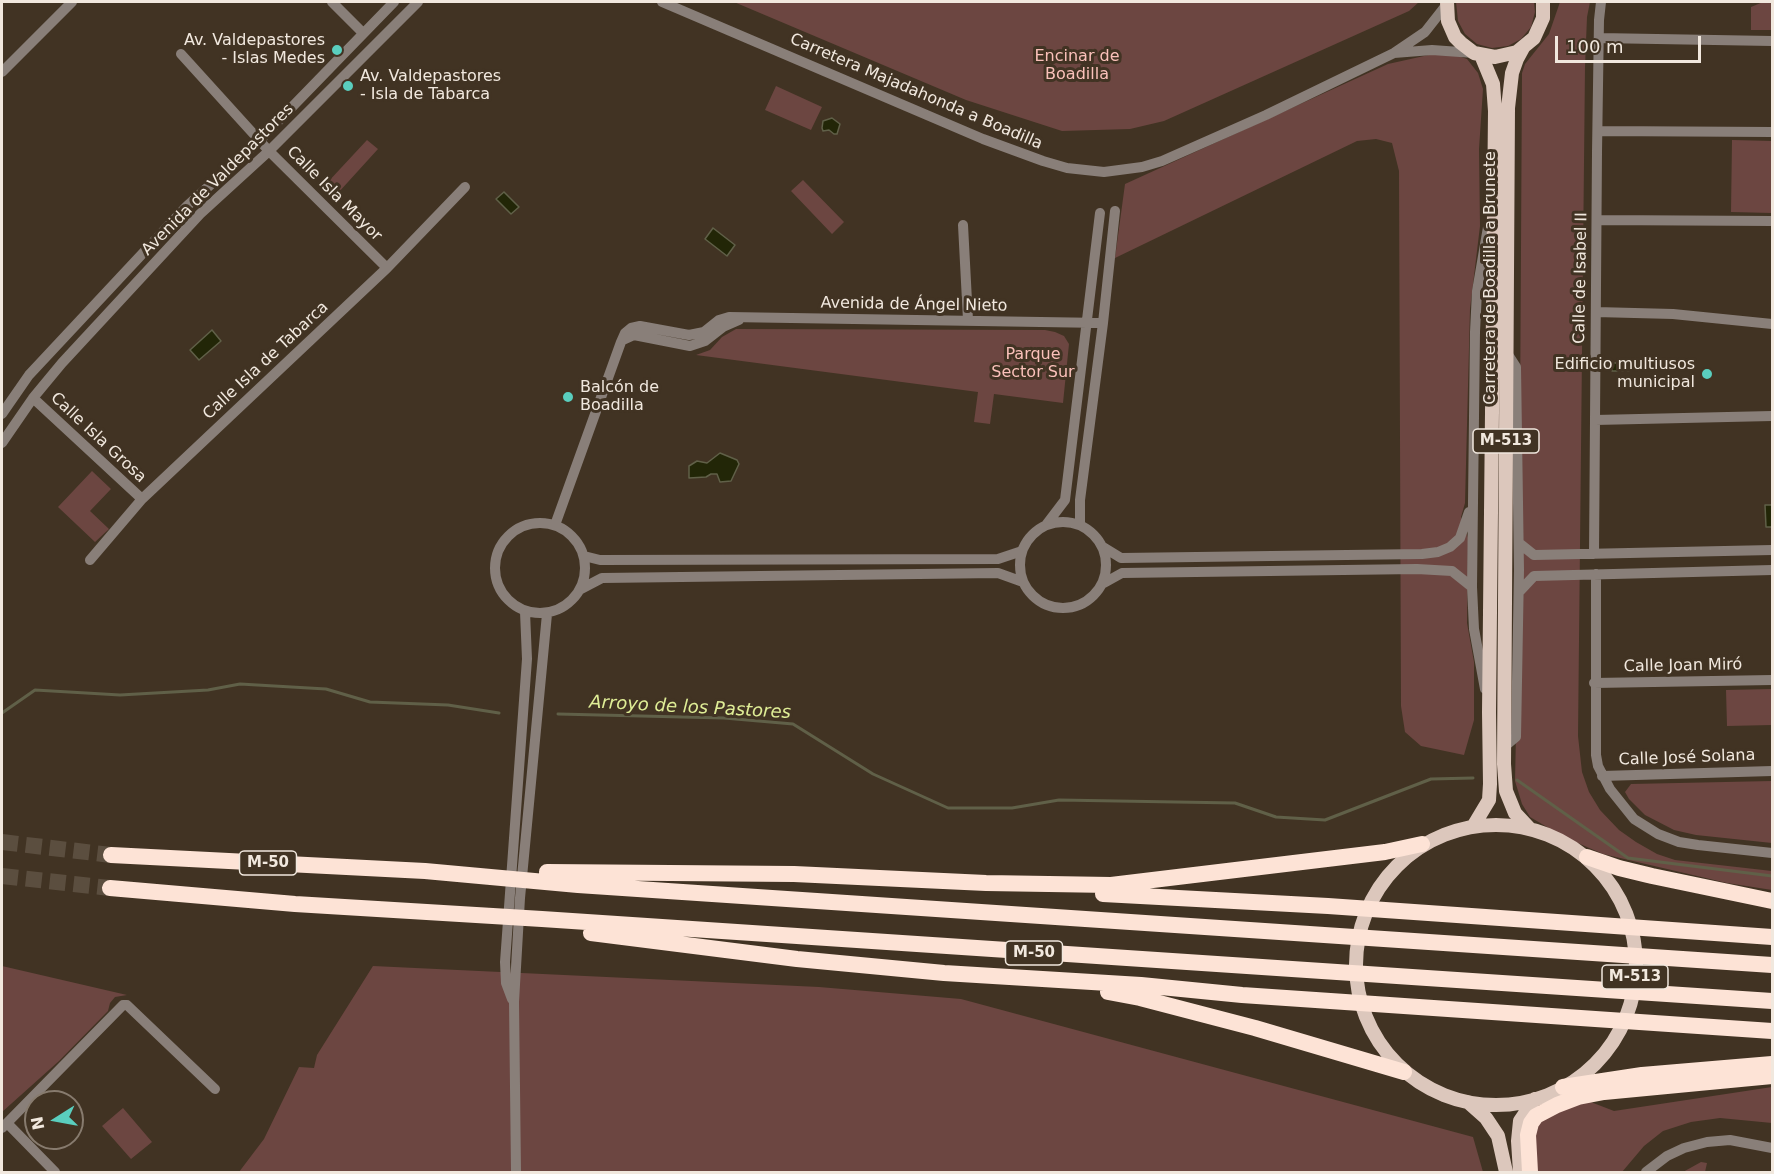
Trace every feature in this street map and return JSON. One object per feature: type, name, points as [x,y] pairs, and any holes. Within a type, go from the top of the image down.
[{"type":"highway","points":[[425,871],[794,874],[986,883],[1111,885],[1385,852],[1422,844]]},
{"type":"highway","name":"M-50","points":[[111,855],[425,871],[578,885],[1773,965]]},
{"type":"highway","points":[[1587,857],[1630,871],[1773,901]]},
{"type":"highway","points":[[986,883],[1080,893],[1328,906],[1773,937]]},
{"type":"highway","name":"M-50","points":[[110,888],[295,904],[1773,1001]]},
{"type":"highway","points":[[295,904],[357,914],[570,931],[797,959],[1084,988],[1140,998],[1255,1028],[1404,1072]]},
{"type":"highway","points":[[991,977],[1131,984],[1242,995],[1773,1031]]},
{"type":"highway","points":[[1563,1088],[1642,1075],[1773,1064]]},
{"type":"highway","points":[[1530,1173],[1528,1135],[1531,1124],[1536,1116],[1557,1105],[1578,1097],[1604,1092],[1773,1076]]},
{"type":"main road","name":"M-513","points":[[1447,3],[1451,29],[1461,43],[1478,54]]},
{"type":"main road","name":"M-513","points":[[1523,48],[1538,32],[1546,5]]},
{"type":"main road","points":[[1478,54],[1503,57],[1523,48]]},
{"type":"main road","name":"Carretera de Boadilla a Brunete","points":[[1523,48],[1516,59],[1512,73],[1509,108],[1504,747],[1506,791],[1515,813],[1529,828]]},
{"type":"main road","name":"Carretera de Boadilla a Brunete","points":[[1474,825],[1489,800],[1494,155],[1493,84],[1478,54]]},
{"type":"main road","name":"M-513","points":[[1510,824],[1529,828],[1557,838],[1587,857],[1610,882],[1631,925],[1636,971],[1633,995],[1610,1045],[1591,1067],[1563,1088],[1535,1099],[1508,1104],[1489,1105],[1468,1102],[1435,1091],[1404,1072],[1384,1050],[1367,1022],[1359,995],[1356,958],[1363,921],[1388,875],[1422,844],[1454,830],[1474,825],[1510,824]]},
{"type":"main road","points":[[1520,1173],[1518,1141],[1520,1121],[1535,1099]]},
{"type":"main road","name":"M-513","points":[[1468,1102],[1485,1118],[1498,1136],[1506,1173]]},
{"type":"street","points":[[2,72],[72,2]]},
{"type":"street","points":[[332,2],[363,33]]},
{"type":"street","name":"Avenida de Valdepastores","points":[[2,414],[29,375],[179,214],[260,140],[394,2]]},
{"type":"street","name":"Avenida de Valdepastores","points":[[2,443],[33,398],[62,363],[200,214],[269,151],[418,2]]},
{"type":"street","name":"Carretera Majadahonda a Boadilla","points":[[662,2],[984,139],[1067,168],[1099,172],[1142,167],[1162,161],[1266,115],[1394,53],[1425,32],[1447,3]]},
{"type":"street","name":"Calle de Isabel II","points":[[1594,554],[1596,219],[1599,38],[1602,2]]},
{"type":"street","points":[[1599,38],[1773,41]]},
{"type":"street","name":"Carretera Majadahonda a Boadilla","points":[[1394,53],[1432,50],[1478,54]]},
{"type":"street","name":"Calle Isla Mayor","points":[[181,54],[269,151],[387,268]]},
{"type":"street","points":[[1598,131],[1773,132]]},
{"type":"street","points":[[1489,712],[1474,629],[1472,587],[1475,332],[1494,155]]},
{"type":"street","name":"Calle Isla de Tabarca","points":[[90,560],[142,499],[387,268],[465,187]]},
{"type":"street","points":[[1080,525],[1080,500],[1115,211]]},
{"type":"street","points":[[1100,213],[1065,500],[1046,525],[1032,535],[1022,551],[1019,566],[1023,582],[1033,597],[1046,606],[1064,609],[1081,606],[1095,596],[1104,582],[1107,565],[1104,548]]},
{"type":"street","points":[[1596,219],[1773,222]]},
{"type":"street","points":[[963,225],[968,320]]},
{"type":"street","points":[[1596,312],[1673,314],[1773,324]]},
{"type":"street","name":"Avenida de Ángel Nieto","points":[[555,525],[621,342],[625,333],[631,328],[640,326],[689,335],[704,332],[724,318],[1103,323]]},
{"type":"street","points":[[1504,747],[1516,737],[1519,592],[1516,367],[1507,353]]},
{"type":"street","name":"Calle Isla Grosa","points":[[33,398],[142,499]]},
{"type":"street","points":[[1595,420],[1773,416]]},
{"type":"street","points":[[1046,525],[1062,521],[1080,525],[1094,534],[1104,548],[1120,558],[1438,552],[1450,547],[1460,538],[1468,519],[1474,482]]},
{"type":"street","points":[[581,589],[585,573],[584,556],[578,543],[568,532],[555,525],[534,524],[514,531],[497,553],[496,582],[508,600],[525,612],[547,614],[567,606],[581,589],[602,578],[998,573],[1023,582]]},
{"type":"street","points":[[1519,543],[1534,555],[1773,550]]},
{"type":"street","points":[[584,556],[600,560],[998,559],[1022,551]]},
{"type":"street","points":[[1104,582],[1122,573],[1417,569],[1452,571],[1472,587]]},
{"type":"street","points":[[1519,592],[1534,576],[1773,570]]},
{"type":"street","points":[[1596,574],[1594,683],[1596,755],[1602,776],[1620,804],[1634,819],[1658,834],[1679,842],[1773,853]]},
{"type":"street","points":[[514,1002],[506,983],[505,962],[527,659],[525,612]]},
{"type":"street","points":[[516,1173],[514,1002],[525,839],[547,614]]},
{"type":"street","name":"Calle Joan Miró","points":[[1594,683],[1773,680]]},
{"type":"street","name":"Calle José Solana","points":[[1602,776],[1773,771]]},
{"type":"street","points":[[55,1173],[4,1126],[123,1005],[127,1005],[215,1089]]},
{"type":"street","points":[[1646,1173],[1667,1156],[1684,1148],[1707,1142],[1730,1140],[1773,1148]]},
{"type":"green space","name":"Encinar de Boadilla","points":[[734,2],[1419,2],[1409,11],[1164,121],[1130,129],[1062,131],[966,100]]},
{"type":"green space","points":[[1456,2],[1534,2],[1535,12],[1531,27],[1521,39],[1508,46],[1492,48],[1477,44],[1465,34],[1458,21]]},
{"type":"green space","points":[[1560,2],[1590,2],[1587,17],[1585,67],[1578,736],[1582,772],[1589,792],[1600,810],[1619,830],[1636,842],[1657,854],[1675,860],[1772,871],[1772,890],[1727,883],[1603,854],[1564,837],[1530,817],[1522,804],[1515,781],[1519,592],[1522,73],[1525,64],[1549,34]]},
{"type":"green space","points":[[1763,2],[1772,2],[1772,30],[1751,30],[1751,7]]},
{"type":"green space","points":[[1433,54],[1467,59],[1478,73],[1483,89],[1479,149],[1480,226],[1470,309],[1465,503],[1461,517],[1468,538],[1467,623],[1474,662],[1474,720],[1464,755],[1421,746],[1405,732],[1401,706],[1399,171],[1392,143],[1376,139],[1357,141],[1115,258],[1125,184],[1388,64]]},
{"type":"green space","points":[[776,86],[822,107],[811,130],[765,110]]},
{"type":"green space","points":[[367,140],[378,149],[338,193],[327,183]]},
{"type":"green space","points":[[1732,140],[1772,141],[1772,213],[1731,212]]},
{"type":"green space","points":[[803,180],[844,222],[832,234],[791,191]]},
{"type":"green space","name":"Parque Sector Sur","points":[[736,329],[1045,330],[1055,332],[1064,336],[1069,344],[1063,403],[994,394],[990,424],[974,422],[978,392],[696,355],[710,350],[722,337]]},
{"type":"green space","points":[[92,471],[111,489],[90,511],[109,529],[95,542],[58,507]]},
{"type":"green space","points":[[1772,689],[1772,725],[1727,726],[1726,690]]},
{"type":"green space","points":[[1772,781],[1772,843],[1696,835],[1674,830],[1645,815],[1625,792],[1631,784]]},
{"type":"green space","points":[[2,966],[127,995],[115,997],[108,1011],[59,1061],[2,1112]]},
{"type":"green space","points":[[373,966],[819,987],[961,999],[1473,1137],[1483,1172],[239,1172],[264,1139],[299,1067],[314,1068],[317,1055]]},
{"type":"green space","points":[[1772,1087],[1772,1123],[1720,1118],[1691,1122],[1663,1131],[1644,1146],[1622,1172],[1531,1172],[1536,1121],[1583,1099],[1614,1111]]},
{"type":"green space","points":[[123,1108],[152,1142],[131,1159],[102,1126]]},
{"type":"green space","points":[[1701,1162],[1707,1163],[1705,1172],[1683,1172]]},
{"type":"shaded area","points":[[832,118],[840,124],[837,134],[829,130],[823,131],[822,128],[823,121]]},
{"type":"shaded area","points":[[504,192],[519,207],[511,214],[496,199]]},
{"type":"shaded area","points":[[713,228],[735,245],[727,256],[705,239]]},
{"type":"shaded area","points":[[212,330],[221,341],[199,360],[190,350]]},
{"type":"shaded area","points":[[1612,363],[1630,363],[1632,368],[1630,371],[1612,371]]},
{"type":"shaded area","points":[[720,453],[737,460],[739,464],[731,481],[720,482],[717,474],[689,478],[689,466],[697,461],[707,463]]},
{"type":"shaded area","points":[[1765,505],[1772,505],[1772,527],[1766,527]]},
{"type":"waterway","name":"Arroyo de los Pastores","points":[[2,713],[35,690],[120,695],[208,690],[240,684],[326,689],[370,702],[448,705],[499,713]]},
{"type":"waterway","name":"Arroyo de los Pastores","points":[[558,714],[724,718],[793,724],[873,774],[948,808],[1012,808],[1059,800],[1235,803],[1276,817],[1325,820],[1431,779],[1473,778]]},
{"type":"waterway","name":"Arroyo de los Pastores","points":[[1517,780],[1628,858],[1772,876]]},
{"type":"tunnel","points":[[2,842],[111,855]]},
{"type":"tunnel","points":[[2,876],[110,888]]},
{"type":"place","name":"Av. Valdepastores - Islas Medes","points":[[337,50]]},
{"type":"place","name":"Av. Valdepastores - Isla de Tabarca","points":[[348,86]]},
{"type":"place","name":"Edificio multiusos municipal","points":[[1707,374]]},
{"type":"place","name":"Balcón de Boadilla","points":[[568,397]]}]
